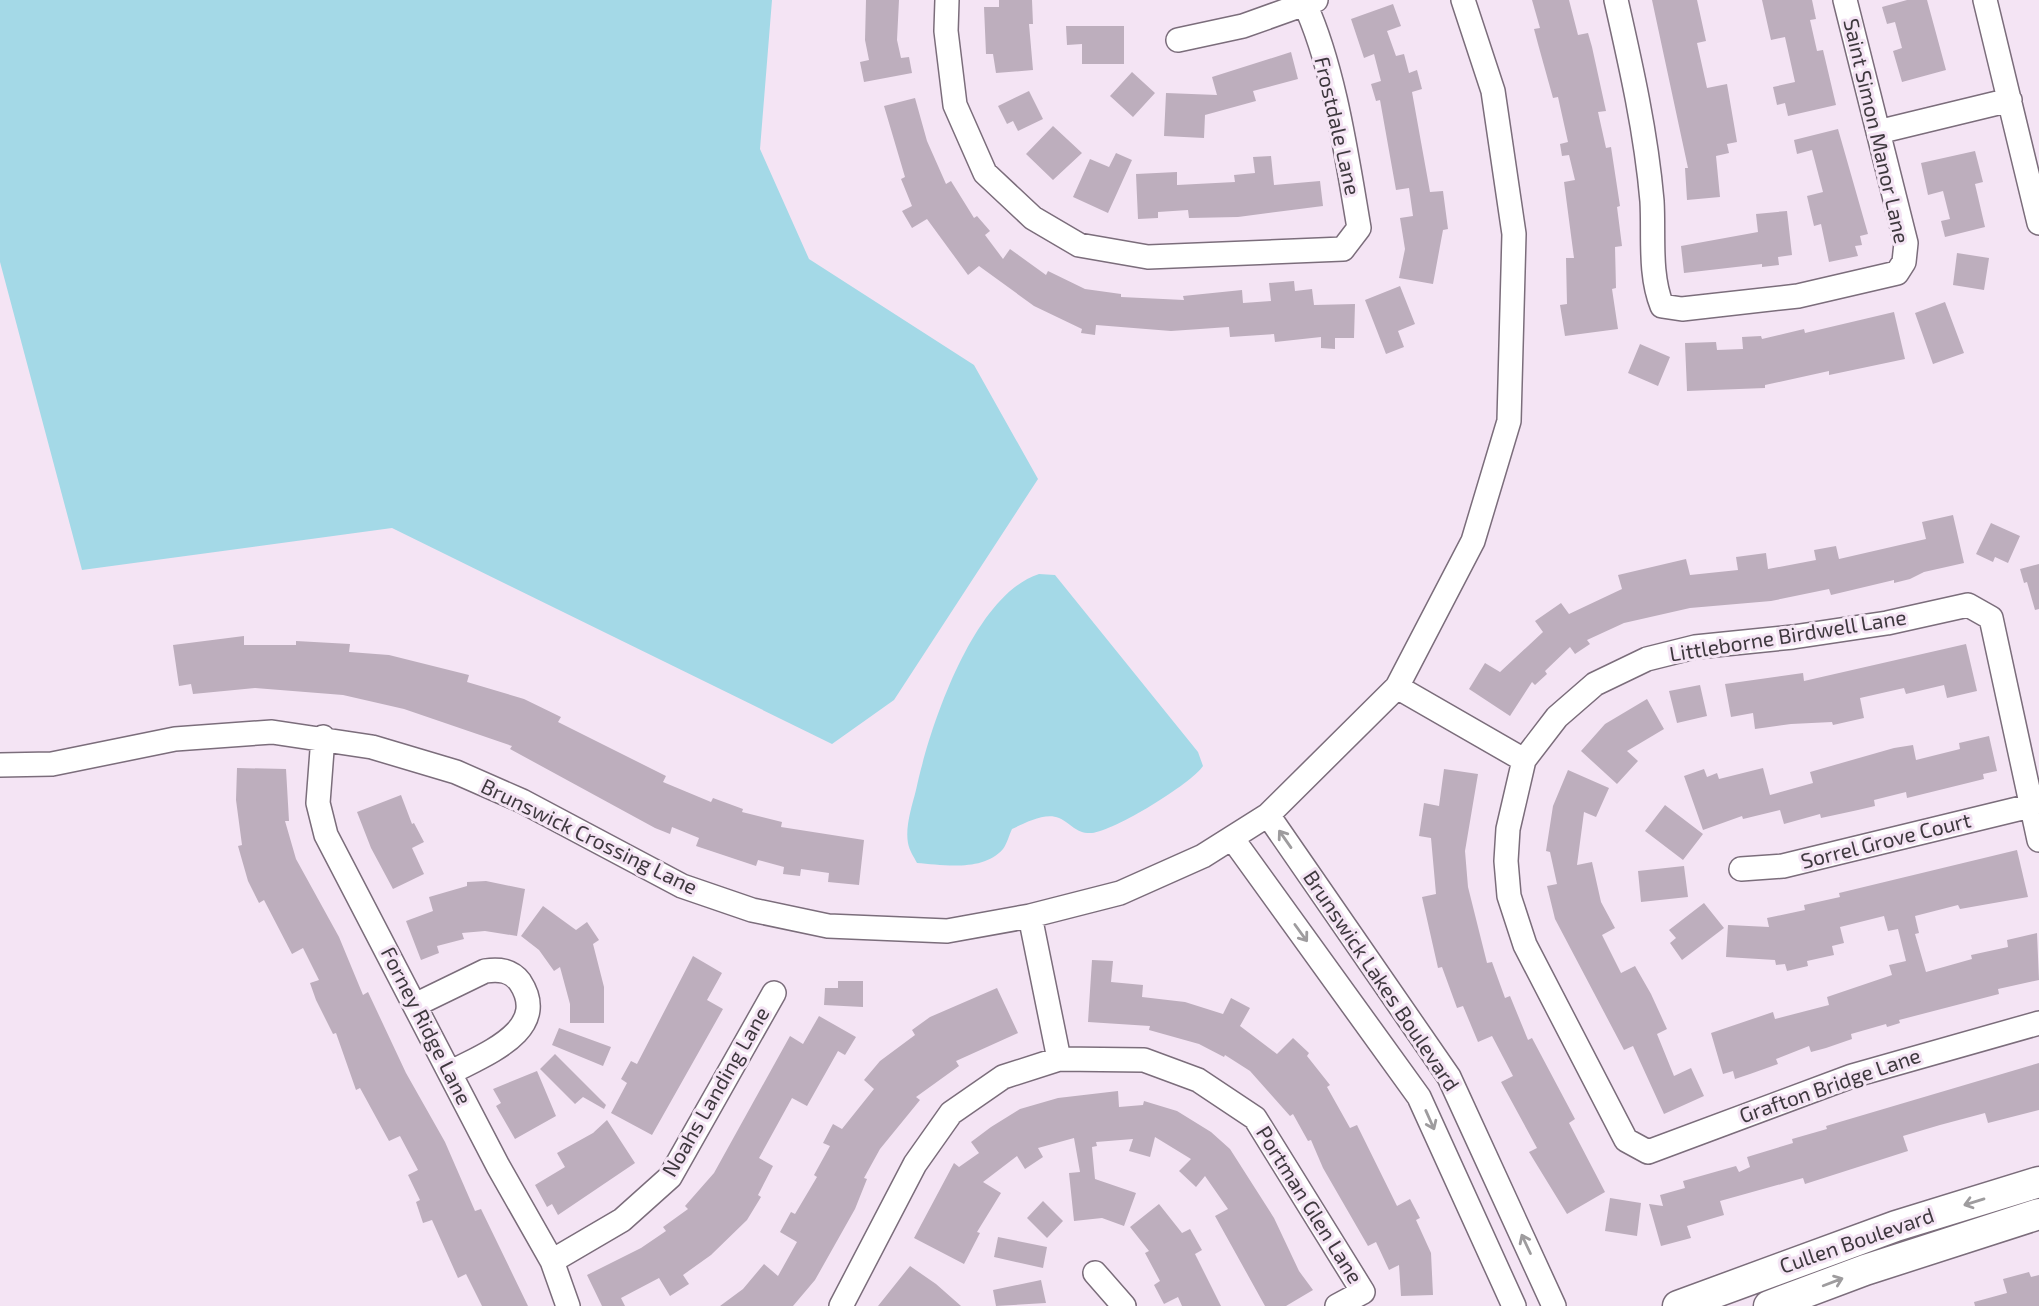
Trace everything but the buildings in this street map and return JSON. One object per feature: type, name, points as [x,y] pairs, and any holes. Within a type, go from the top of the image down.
[{"type":"main road","name":"Cullen Boulevard","points":[[1678,1306],[1896,1226],[2039,1182]]},
{"type":"main road","name":"Cullen Boulevard","points":[[1769,1306],[1865,1270],[2039,1214]]},
{"type":"street","name":"Frostdale Lane","points":[[947,0],[946,32],[955,104],[985,173],[1032,218],[1079,245],[1148,257],[1343,249],[1359,228],[1331,85],[1308,1]]},
{"type":"street","name":"Brunswick Crossing Lane","points":[[0,765],[52,764],[175,739],[272,732],[323,737],[372,747],[456,772],[522,801],[682,886],[752,909],[828,926],[947,931],[1030,916],[1120,893],[1203,856],[1268,815],[1397,687],[1473,541],[1509,421],[1514,234],[1493,91],[1463,0]]},
{"type":"street","name":"Saint Simon Manor Lane","points":[[1616,0],[1641,113],[1652,200],[1655,289],[1662,306],[1682,309],[1798,296],[1897,273],[1904,262],[1906,243],[1845,0]]},
{"type":"street","points":[[1985,0],[2039,223]]},
{"type":"street","points":[[1178,40],[1243,26],[1308,1]]},
{"type":"street","points":[[1878,132],[2010,100]]},
{"type":"street","name":"Littleborne Birdwell Lane","points":[[1626,1140],[1525,945],[1509,896],[1506,861],[1515,788],[1524,760],[1557,717],[1595,684],[1647,659],[1695,647],[1793,637],[1887,623],[1968,605],[1991,618],[2030,806]]},
{"type":"street","points":[[1397,687],[1524,760]]},
{"type":"street","name":"Forney Ridge Lane","points":[[323,737],[318,803],[326,835],[498,1166],[552,1261],[568,1306]]},
{"type":"street","points":[[2030,806],[2039,840]]},
{"type":"street","name":"Sorrel Grove Court","points":[[1741,869],[1783,866],[2030,806]]},
{"type":"street","name":"Brunswick Lakes Boulevard","points":[[1268,815],[1449,1077],[1554,1306]]},
{"type":"street","name":"Brunswick Lakes Boulevard","points":[[1233,838],[1419,1097],[1514,1306]]},
{"type":"street","points":[[1030,916],[1059,1059]]},
{"type":"street","points":[[415,1005],[485,971],[498,969],[510,973],[520,982],[527,999],[527,1011],[525,1023],[517,1035],[450,1073]]},
{"type":"street","name":"Noahs Landing Lane","points":[[552,1261],[622,1220],[670,1177],[774,993]]},
{"type":"street","name":"Grafton Bridge Lane","points":[[1626,1140],[1648,1152],[1852,1076],[2039,1023]]},
{"type":"street","name":"Portman Glen Lane","points":[[841,1306],[915,1164],[951,1114],[1003,1077],[1059,1059],[1144,1060],[1198,1080],[1255,1118],[1363,1292],[1337,1306]]},
{"type":"street","points":[[1095,1273],[1124,1306]]},
{"type":"water","points":[[0,0],[772,0],[760,149],[809,259],[974,365],[1038,479],[894,700],[832,744],[392,528],[82,570],[0,262]]},
{"type":"water","points":[[1039,574],[1055,575],[1198,752],[1203,766],[1168,795],[1134,816],[1103,830],[1082,832],[1059,818],[1041,817],[1012,829],[1003,849],[985,861],[950,866],[917,863],[909,846],[908,823],[922,764],[943,700],[975,635],[994,608],[1015,587]]}]
